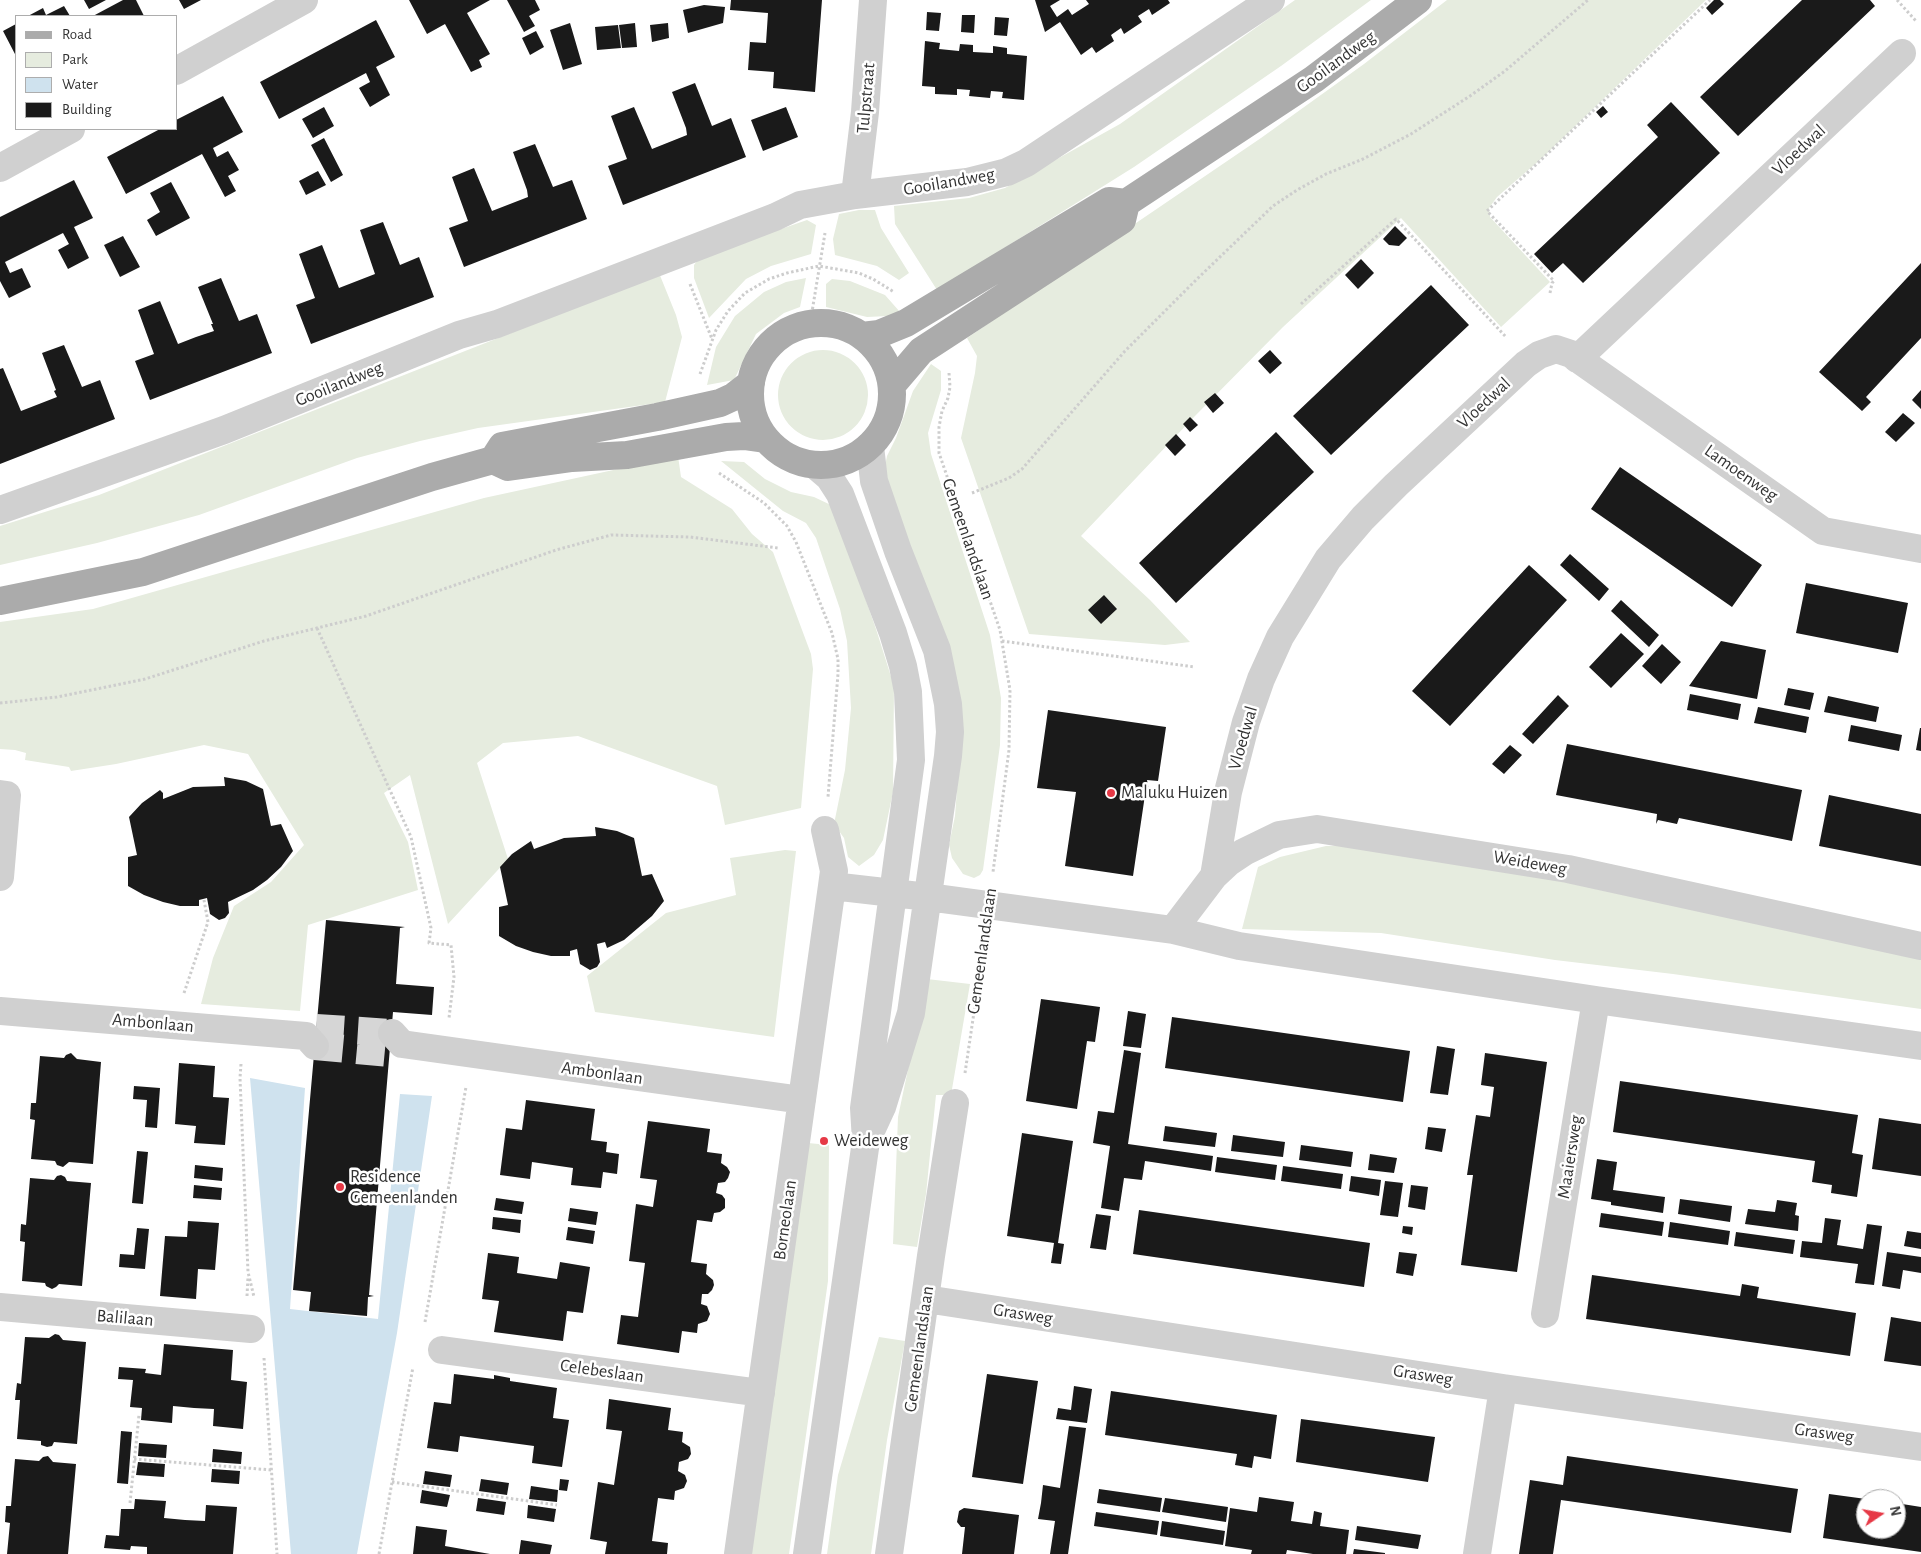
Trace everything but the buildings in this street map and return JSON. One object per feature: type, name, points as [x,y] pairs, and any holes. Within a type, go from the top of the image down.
[{"type":"main road","name":"Gooilandweg","points":[[862,336],[880,334],[906,323],[1109,201],[1126,203],[1314,78],[1418,0]]},
{"type":"main road","points":[[892,385],[921,352],[1122,220],[1126,203]]},
{"type":"main road","points":[[824,323],[837,325],[850,329],[862,336],[882,357],[892,385],[892,398],[886,424],[879,436],[870,446],[854,458],[835,464],[815,465],[792,460],[772,447],[765,439],[752,412],[750,403],[751,383],[758,362],[771,344],[783,334],[810,324],[824,323]]},
{"type":"main road","points":[[493,460],[502,446],[720,403],[733,397],[751,383]]},
{"type":"main road","points":[[0,601],[143,572],[432,476],[493,460],[508,467],[572,458],[627,455],[726,437],[744,436],[765,439]]},
{"type":"street","points":[[178,70],[304,0]]},
{"type":"street","name":"Tulpstraat","points":[[855,195],[865,112],[873,0]]},
{"type":"street","name":"Gooilandweg","points":[[0,510],[224,430],[459,335],[497,324],[775,217],[800,205],[855,195],[989,178],[1026,163],[1272,0]]},
{"type":"street","name":"Vloedwal","points":[[1214,876],[1228,792],[1246,722],[1261,679],[1280,637],[1328,559],[1396,485],[1526,364],[1539,354],[1556,349],[1571,354],[1577,359],[1902,53]]},
{"type":"street","points":[[0,168],[69,130]]},
{"type":"street","name":"Lamoenweg","points":[[1577,359],[1823,531],[1921,549]]},
{"type":"street","points":[[866,1142],[882,1107],[911,1013],[950,732],[948,704],[937,650],[898,551],[874,481],[870,446]]},
{"type":"street","points":[[807,1554],[866,1142],[864,1108],[911,760],[908,692],[903,666],[893,633],[840,494],[829,477],[815,465]]},
{"type":"street","points":[[0,794],[6,795],[0,877]]},
{"type":"street","name":"Weideweg","points":[[1173,930],[1214,876],[1229,862],[1261,842],[1279,835],[1317,829],[1568,869],[1921,946]]},
{"type":"street","name":"Borneolaan","points":[[738,1554],[834,871],[825,830]]},
{"type":"street","points":[[832,886],[1173,930],[1239,946],[1596,1000],[1921,1046]]},
{"type":"street","name":"Maaiersweg","points":[[1545,1314],[1596,1000]]},
{"type":"street","name":"Ambonlaan","points":[[0,1011],[312,1037]]},
{"type":"street","name":"Ambonlaan","points":[[394,1043],[802,1100]]},
{"type":"street","name":"Gemeenlandslaan","points":[[889,1554],[955,1103]]},
{"type":"street","name":"Grasweg","points":[[926,1299],[1503,1388],[1921,1447]]},
{"type":"street","name":"Balilaan","points":[[0,1307],[253,1317]]},
{"type":"street","name":"Celebeslaan","points":[[442,1350],[761,1393]]},
{"type":"street","points":[[1476,1554],[1503,1388]]},
{"type":"path","points":[[972,492],[1009,478],[1022,469],[1125,351],[1196,279],[1273,206],[1326,174],[1363,159],[1411,134],[1470,96],[1505,71],[1588,0]]},
{"type":"path","points":[[1550,293],[1554,281],[1488,211],[1710,0]]},
{"type":"path","points":[[1896,0],[1916,21]]},
{"type":"path","points":[[1301,304],[1396,219],[1505,336]]},
{"type":"path","points":[[676,254],[712,339]]},
{"type":"path","points":[[810,324],[819,266]]},
{"type":"path","points":[[699,379],[712,339],[728,311],[745,293],[762,282],[778,275],[819,266],[859,273],[873,279],[900,296]]},
{"type":"path","name":"Gemeenlandslaan","points":[[949,371],[950,387],[939,426],[939,453],[1002,641],[1010,690],[1010,729],[990,905],[961,1097],[955,1103]]},
{"type":"path","points":[[716,470],[722,476],[764,503],[788,526],[834,640],[838,659],[838,687],[825,830]]},
{"type":"path","points":[[0,702],[57,697],[127,684],[236,649],[366,616],[556,550],[611,535],[690,537],[778,548]]},
{"type":"path","points":[[317,628],[411,837],[431,928],[429,943],[451,945],[454,977],[448,1027]]},
{"type":"path","points":[[1002,641],[1195,667]]},
{"type":"path","points":[[183,996],[208,922],[204,900]]},
{"type":"path","points":[[244,1031],[240,1078],[248,1272],[253,1317]]},
{"type":"path","points":[[423,1329],[466,1092]]},
{"type":"path","points":[[263,1353],[277,1554]]},
{"type":"path","points":[[379,1554],[414,1361]]},
{"type":"path","points":[[130,1503],[139,1415]]},
{"type":"path","points":[[134,1459],[272,1470]]},
{"type":"path","points":[[392,1482],[557,1506]]},
{"type":"green space","points":[[1295,0],[1371,0],[1281,66],[1134,167],[937,290],[895,224],[894,206],[969,198],[1005,188],[1120,124]]},
{"type":"green space","points":[[1447,0],[1706,0],[1541,159],[1497,197],[1489,208],[1490,217],[1550,282],[1501,327],[1401,218],[1283,327],[1081,536],[1150,600],[1190,642],[1165,645],[1029,634],[961,438],[977,356],[967,338],[1261,138],[1364,64]]},
{"type":"green space","points":[[859,210],[875,210],[881,228],[909,273],[899,280],[877,266],[835,255],[833,239],[839,214]]},
{"type":"green space","points":[[807,220],[816,225],[811,254],[771,266],[746,279],[709,318],[694,278],[694,265],[700,257]]},
{"type":"green space","points":[[659,273],[676,315],[682,337],[665,402],[478,428],[420,441],[357,458],[199,515],[97,543],[0,565],[0,526],[99,495],[638,283]]},
{"type":"green space","points":[[806,278],[800,307],[784,313],[756,334],[734,380],[707,385],[716,347],[735,316],[764,292],[786,282]]},
{"type":"green space","points":[[832,279],[850,281],[885,295],[900,312],[888,316],[867,317],[826,307],[826,284]]},
{"type":"green space","points":[[823,350],[840,353],[855,363],[865,378],[868,395],[865,412],[855,427],[840,437],[823,440],[806,437],[791,427],[781,412],[778,395],[781,378],[791,363],[806,353]]},
{"type":"green space","points":[[931,364],[941,371],[941,390],[928,433],[931,454],[990,635],[1001,698],[1000,745],[983,870],[980,875],[974,878],[963,874],[952,858],[949,845],[955,816],[960,749],[884,471],[887,456],[896,438],[913,391]]},
{"type":"green space","points":[[678,456],[681,477],[732,509],[752,534],[773,552],[811,654],[813,669],[801,808],[725,825],[717,786],[578,736],[503,743],[477,763],[508,859],[448,924],[410,775],[384,793],[408,842],[418,890],[308,925],[300,1011],[201,1004],[213,958],[234,906],[271,882],[304,845],[248,754],[204,745],[116,764],[71,771],[69,767],[25,760],[26,753],[0,749],[0,622],[93,609],[484,498]]},
{"type":"green space","points":[[721,461],[744,462],[765,479],[791,492],[814,497],[833,506],[876,629],[894,686],[893,792],[883,840],[874,855],[859,866],[848,857],[844,838],[834,824],[845,770],[851,708],[847,641],[840,609],[816,538],[806,523],[783,511]]},
{"type":"green space","points":[[1366,845],[1591,884],[1921,955],[1921,1009],[1673,974],[1555,960],[1381,933],[1242,929],[1258,867],[1280,857],[1326,846]]},
{"type":"green space","points":[[785,850],[796,851],[774,1037],[595,1012],[587,976],[666,913],[736,895],[730,858]]},
{"type":"green space","points":[[927,979],[970,984],[951,1095],[936,1095],[926,1194],[917,1247],[893,1244],[898,1117]]},
{"type":"green space","points":[[808,1143],[829,1145],[828,1281],[789,1554],[751,1554]]},
{"type":"green space","points":[[879,1337],[905,1341],[887,1440],[871,1554],[827,1554],[838,1475]]},
{"type":"water","points":[[250,1078],[305,1088],[290,1309],[378,1319],[400,1094],[432,1096],[397,1333],[357,1554],[291,1554]]},
{"type":"tunnel","points":[[316,1028],[392,1033]]},
{"type":"tunnel","points":[[315,1046],[389,1053]]},
{"type":"place","name":"Maluku Huizen","points":[[1111,793]]},
{"type":"place","name":"Weideweg","points":[[824,1141]]},
{"type":"place","name":"Residence Gemeenlanden","points":[[340,1187]]}]
